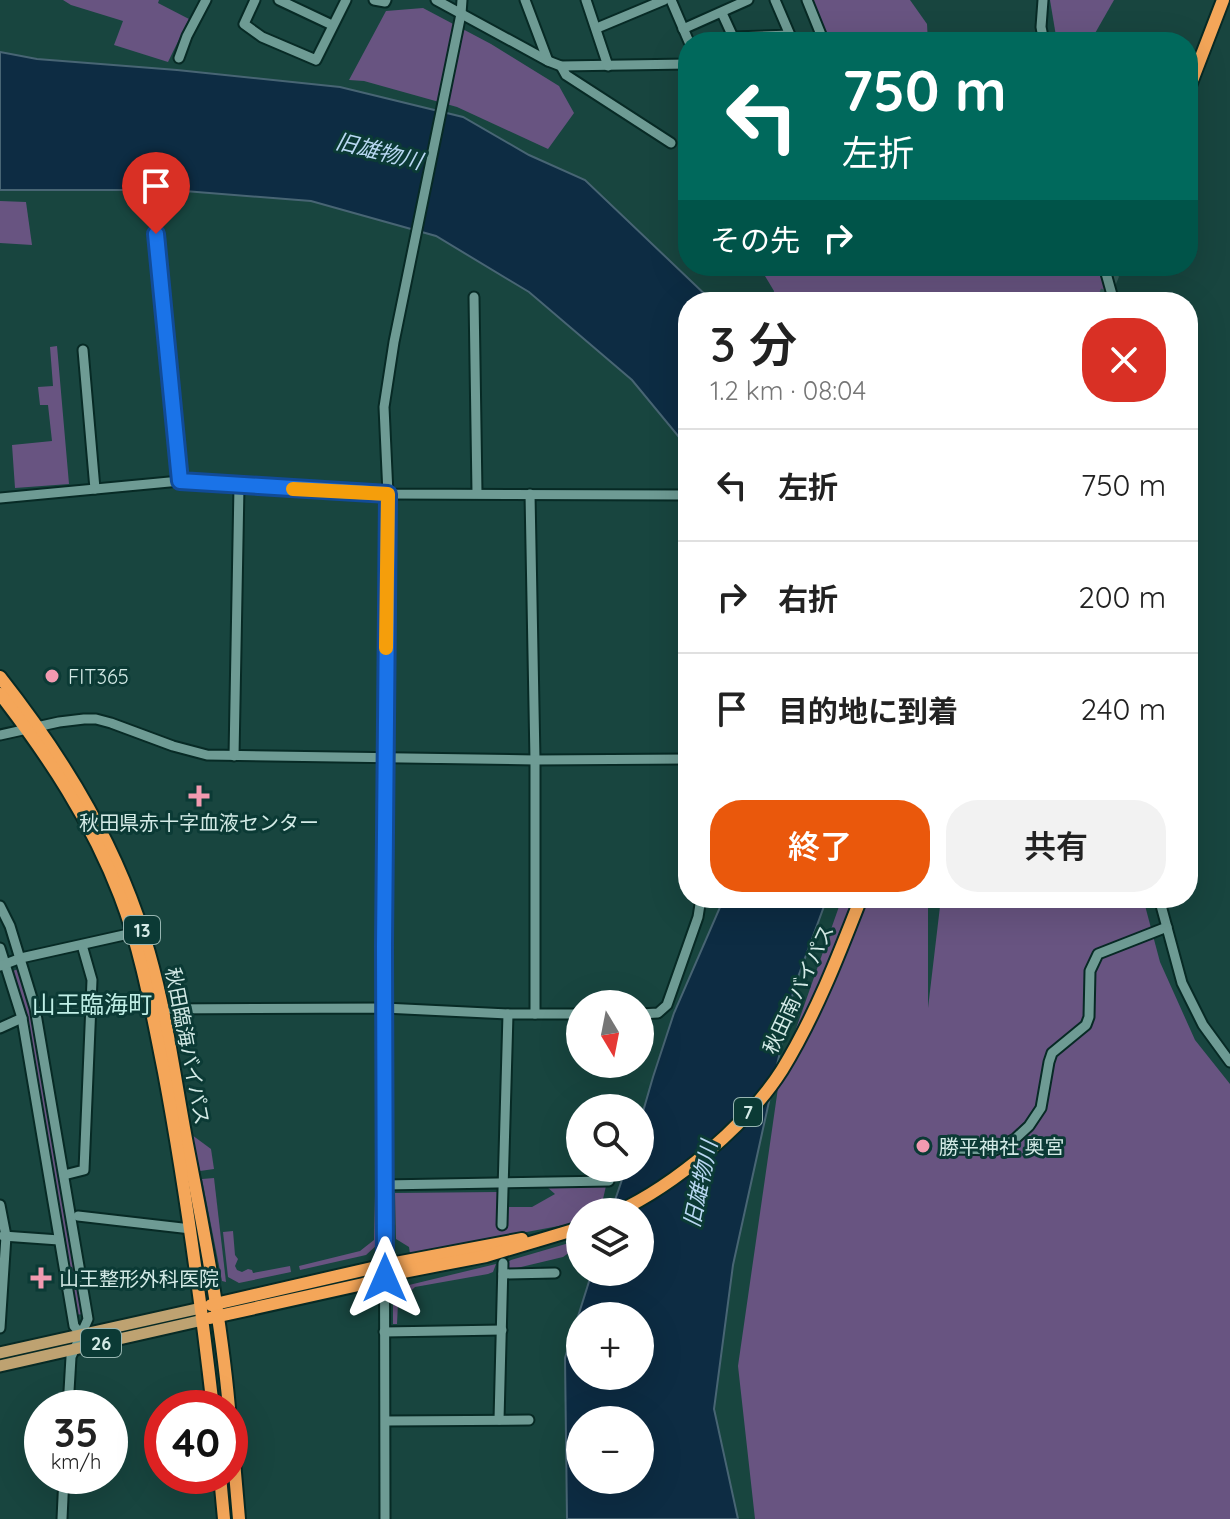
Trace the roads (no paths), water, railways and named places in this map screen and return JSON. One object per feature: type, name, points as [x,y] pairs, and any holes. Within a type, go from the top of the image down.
[{"type":"highway","points":[[1198,65],[1223,0]]},
{"type":"highway","name":"秋田臨海バイパス","points":[[0,677],[88,827],[110,872],[133,933],[157,1009],[217,1310],[227,1390]]},
{"type":"highway","name":"秋田臨海バイパス","points":[[0,694],[32,727],[83,797],[110,848],[139,920],[154,973],[211,1390]]},
{"type":"highway","name":"秋田南バイパス","points":[[643,1198],[678,1176],[717,1144],[780,1074],[803,1035],[857,908]]},
{"type":"highway","points":[[202,1314],[566,1231]]},
{"type":"highway","points":[[222,1494],[224,1519]]},
{"type":"highway","points":[[237,1494],[239,1519]]},
{"type":"main road","name":"26","points":[[0,1353],[81,1334],[202,1314]]},
{"type":"main road","name":"26","points":[[0,1366],[73,1350],[202,1314]]},
{"type":"street","points":[[179,58],[206,0]]},
{"type":"street","points":[[255,0],[244,24],[262,37],[316,60],[346,0]]},
{"type":"street","points":[[279,0],[332,25]]},
{"type":"street","points":[[374,0],[386,0]]},
{"type":"street","points":[[436,0],[561,66],[678,64]]},
{"type":"street","points":[[385,1519],[384,1008],[388,494],[384,407],[394,342],[462,0]]},
{"type":"street","points":[[586,0],[608,66]]},
{"type":"street","points":[[597,28],[664,0]]},
{"type":"street","points":[[671,0],[684,32]]},
{"type":"street","points":[[683,29],[748,0]]},
{"type":"street","points":[[775,0],[789,32]]},
{"type":"street","points":[[807,0],[820,32]]},
{"type":"street","points":[[1042,32],[1043,0]]},
{"type":"street","points":[[527,1],[548,61]]},
{"type":"street","points":[[722,13],[731,32]]},
{"type":"street","points":[[561,66],[566,75],[671,143]]},
{"type":"street","points":[[153,203],[180,481]]},
{"type":"street","points":[[474,297],[477,493]]},
{"type":"street","points":[[83,350],[95,489]]},
{"type":"street","points":[[0,498],[180,481],[388,494],[678,495]]},
{"type":"street","points":[[234,756],[239,486]]},
{"type":"street","points":[[530,494],[535,760],[535,1014]]},
{"type":"street","points":[[0,735],[32,727],[96,719],[207,755],[678,759]]},
{"type":"street","points":[[0,906],[21,958],[35,1008],[88,1319],[71,1357],[69,1390]]},
{"type":"street","points":[[654,1013],[667,1005],[699,908]]},
{"type":"street","points":[[1162,908],[1182,983],[1203,1025],[1230,1062]]},
{"type":"street","points":[[954,1149],[995,1150],[1015,1139],[1029,1126],[1041,1108],[1052,1053],[1086,1025],[1089,1017],[1090,971],[1098,954],[1167,927]]},
{"type":"street","points":[[3,965],[21,958],[133,933]]},
{"type":"street","points":[[64,1175],[84,1170],[92,980],[82,945]]},
{"type":"street","points":[[0,948],[22,1018],[74,1326],[81,1334]]},
{"type":"street","points":[[157,1009],[384,1008],[566,1014]]},
{"type":"street","points":[[502,1225],[508,1014]]},
{"type":"street","points":[[0,1028],[22,1018]]},
{"type":"street","points":[[384,1185],[574,1182]]},
{"type":"street","points":[[0,1205],[3,1236],[0,1328]]},
{"type":"street","points":[[78,1216],[191,1229]]},
{"type":"street","points":[[3,1236],[59,1240]]},
{"type":"street","points":[[499,1420],[503,1263]]},
{"type":"street","points":[[503,1274],[555,1273]]},
{"type":"street","points":[[384,1332],[502,1330]]},
{"type":"street","points":[[386,1421],[529,1420]]},
{"type":"street","points":[[62,1519],[63,1494]]},
{"type":"water","name":"旧雄物川","points":[[0,52],[37,59],[340,87],[463,117],[529,155],[585,180],[678,269],[678,276],[686,276],[703,292],[678,292],[678,436],[632,380],[529,292],[436,236],[311,201],[172,190],[0,190]]},
{"type":"water","name":"旧雄物川","points":[[720,908],[823,908],[794,988],[733,1265],[714,1409],[738,1519],[567,1519],[567,1494],[654,1494],[654,1406],[566,1406],[566,1438],[565,1358],[566,1355],[566,1390],[654,1390],[654,1302],[583,1302],[588,1286],[654,1286],[654,1198],[616,1198],[621,1182],[654,1182],[654,1094],[648,1094],[674,1013]]},
{"type":"tunnel","points":[[1106,292],[1113,276]]},
{"type":"place","name":"FIT365","points":[[52,676]]},
{"type":"place","name":"秋田県赤十字血液センター","points":[[199,796]]},
{"type":"place","name":"勝平神社 奥宮","points":[[923,1146]]},
{"type":"place","name":"山王整形外科医院","points":[[41,1278]]},
{"type":"district","name":"山王臨海町","points":[[92,1004]]}]
